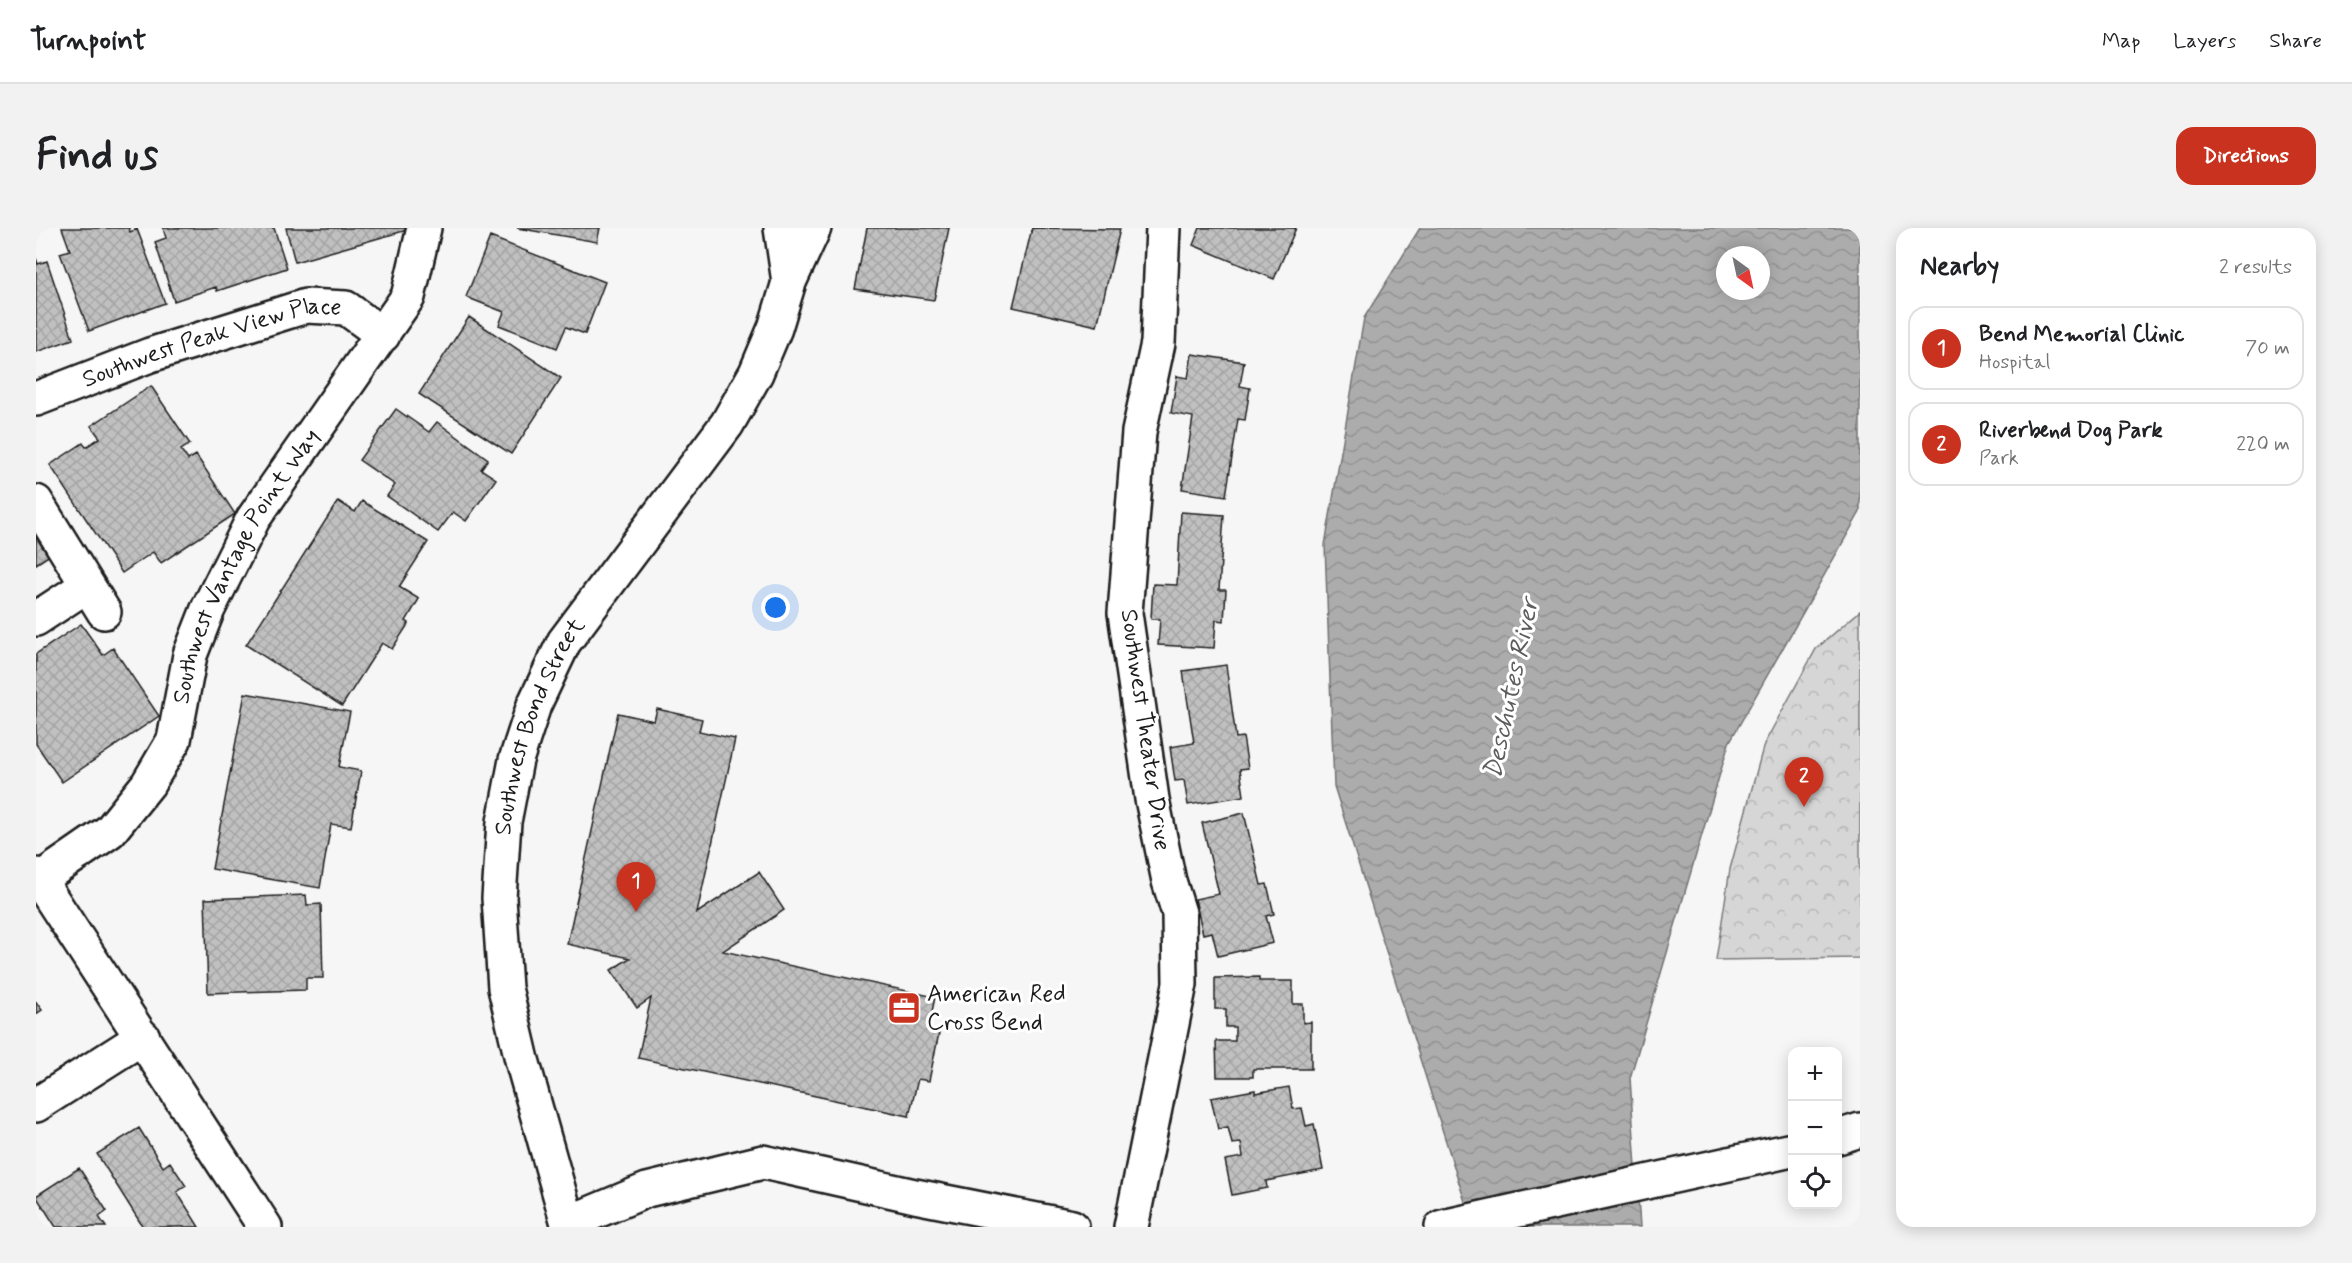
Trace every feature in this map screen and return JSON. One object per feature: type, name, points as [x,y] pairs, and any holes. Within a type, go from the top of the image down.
[{"type":"street","name":"Southwest Vantage Point Way","points":[[38,878],[110,831],[148,784],[174,740],[190,656],[208,609],[254,519],[408,297],[424,228]]},
{"type":"street","name":"Southwest Bond Street","points":[[781,228],[789,282]]},
{"type":"street","name":"Southwest Bond Street","points":[[569,1225],[522,1060],[505,988],[499,898],[504,822],[516,760],[534,705],[564,642],[727,424],[756,373],[775,328],[789,282],[814,228]]},
{"type":"street","name":"Southwest Theater Drive","points":[[1131,1227],[1180,984],[1179,913],[1169,881],[1152,799],[1125,613],[1139,432],[1158,343],[1163,228]]},
{"type":"street","name":"Southwest Peak View Place","points":[[36,399],[150,355],[306,306],[346,308],[383,335]]},
{"type":"street","points":[[36,502],[95,599],[36,619]]},
{"type":"street","points":[[38,878],[265,1227]]},
{"type":"street","points":[[36,1105],[142,1037]]},
{"type":"street","points":[[1842,1136],[1860,1130]]},
{"type":"street","points":[[1442,1227],[1788,1151]]},
{"type":"street","points":[[569,1225],[647,1190],[763,1162],[915,1196],[1072,1227]]},
{"type":"green space","points":[[1860,611],[1860,958],[1716,960],[1730,869],[1764,744],[1816,649]]},
{"type":"water","name":"Deschutes River","points":[[1420,228],[1860,228],[1860,512],[1729,743],[1630,1078],[1640,1227],[1473,1227],[1334,786],[1325,545],[1364,318]]},
{"type":"building","points":[[62,228],[129,228],[130,232],[137,229],[165,303],[89,331],[60,253],[70,250]]},
{"type":"building","points":[[163,228],[274,228],[287,268],[217,291],[216,287],[174,301],[155,242],[166,238]]},
{"type":"building","points":[[286,228],[414,228],[295,262]]},
{"type":"building","points":[[517,228],[600,228],[597,242]]},
{"type":"building","points":[[867,228],[949,228],[934,300],[855,289]]},
{"type":"building","points":[[1032,228],[1120,229],[1097,326],[1013,307]]},
{"type":"building","points":[[1200,228],[1296,228],[1274,279],[1193,245]]},
{"type":"building","points":[[490,237],[605,282],[585,334],[566,327],[557,348],[499,325],[504,312],[466,297]]},
{"type":"building","points":[[36,258],[38,264],[47,261],[73,339],[36,352]]},
{"type":"building","points":[[469,317],[561,378],[511,454],[419,394]]},
{"type":"building","points":[[1192,354],[1244,362],[1240,386],[1250,388],[1245,420],[1238,419],[1226,496],[1182,489],[1193,417],[1171,413],[1177,376],[1188,378]]},
{"type":"building","points":[[151,386],[190,444],[181,450],[188,460],[196,455],[235,514],[161,563],[153,552],[122,573],[50,465],[83,443],[86,447],[100,438],[91,426]]},
{"type":"building","points":[[396,409],[429,432],[437,422],[488,459],[481,469],[496,479],[466,521],[453,512],[438,532],[387,496],[395,485],[359,460]]},
{"type":"building","points":[[338,501],[355,512],[362,501],[428,542],[399,587],[419,599],[406,621],[409,623],[392,649],[382,643],[342,706],[246,645]]},
{"type":"building","points":[[1181,512],[1224,515],[1219,590],[1226,590],[1224,621],[1216,620],[1214,648],[1158,645],[1160,619],[1151,619],[1153,584],[1177,585]]},
{"type":"building","points":[[36,520],[56,551],[36,564]]},
{"type":"building","points":[[81,624],[103,655],[113,648],[159,716],[62,782],[36,744],[36,654]]},
{"type":"building","points":[[1226,665],[1236,738],[1243,737],[1248,768],[1240,769],[1244,796],[1188,805],[1184,780],[1175,781],[1170,747],[1194,743],[1183,671]]},
{"type":"building","points":[[245,693],[350,712],[339,767],[361,771],[351,827],[331,824],[320,888],[212,869]]},
{"type":"building","points":[[657,709],[702,719],[699,731],[735,739],[697,913],[759,872],[784,910],[723,951],[935,997],[928,1031],[939,1033],[929,1081],[918,1079],[909,1116],[638,1058],[651,998],[637,1008],[611,970],[630,958],[567,944],[618,713],[654,721]]},
{"type":"building","points":[[1244,813],[1261,885],[1267,884],[1274,914],[1266,916],[1273,943],[1218,956],[1212,932],[1203,934],[1195,899],[1219,894],[1202,823]]},
{"type":"building","points":[[306,895],[307,905],[321,904],[323,978],[306,978],[306,990],[208,993],[205,899]]},
{"type":"building","points":[[1259,977],[1259,981],[1293,981],[1293,1004],[1303,1004],[1303,1023],[1311,1022],[1311,1069],[1253,1069],[1253,1077],[1217,1077],[1216,1041],[1235,1041],[1235,1027],[1226,1027],[1226,1009],[1215,1009],[1215,978]]},
{"type":"building","points":[[36,1002],[42,1010],[36,1014]]},
{"type":"building","points":[[1289,1087],[1293,1109],[1302,1108],[1306,1126],[1314,1124],[1323,1170],[1266,1181],[1267,1188],[1232,1195],[1225,1160],[1243,1157],[1241,1143],[1232,1144],[1228,1127],[1218,1129],[1211,1098]]},
{"type":"building","points":[[139,1128],[163,1167],[170,1162],[186,1186],[177,1192],[199,1227],[143,1227],[97,1154]]},
{"type":"building","points":[[79,1168],[107,1211],[99,1217],[106,1227],[56,1227],[36,1196]]},
{"type":"place","name":"Riverbend Dog Park","points":[[1804,807]]},
{"type":"place","name":"Bend Memorial Clinic","points":[[636,912]]},
{"type":"place","name":"American Red Cross Bend","points":[[904,1008]]}]
